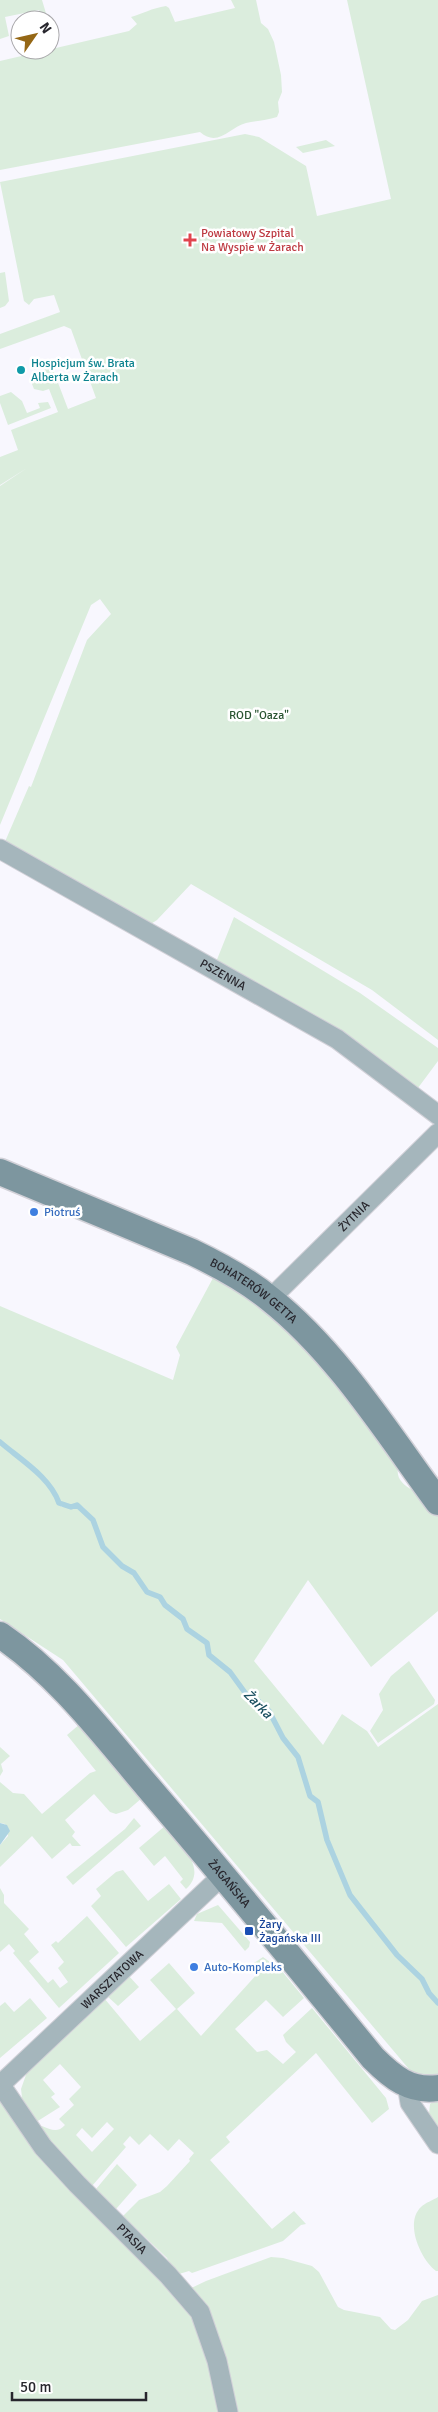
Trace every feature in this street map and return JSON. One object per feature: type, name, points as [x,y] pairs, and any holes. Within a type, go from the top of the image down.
[{"type":"street","name":"PSZENNA","points":[[0,849],[337,1038],[438,1115]]},
{"type":"street","name":"ŻYTNIA","points":[[270,1299],[438,1133]]},
{"type":"street","name":"BOHATERÓW GETTA","points":[[0,1172],[192,1252],[219,1265],[270,1299],[309,1337],[337,1369],[438,1502]]},
{"type":"street","name":"ŻAGAŃSKA","points":[[0,1635],[38,1664],[64,1690],[223,1875],[373,2058],[384,2070],[407,2086]]},
{"type":"street","name":"WARSZTATOWA","points":[[0,2084],[223,1875]]},
{"type":"street","name":"PTASIA","points":[[0,2084],[43,2147],[77,2184],[168,2275],[200,2312],[217,2361],[228,2412]]},
{"type":"street","points":[[438,2088],[430,2089],[407,2086],[410,2103],[438,2144]]},
{"type":"green space","points":[[0,0],[42,0],[45,10],[10,10],[10,16],[5,17],[9,36],[0,39]]},
{"type":"green space","points":[[231,0],[256,0],[261,23],[268,29],[274,42],[281,75],[282,92],[278,102],[279,112],[277,117],[246,123],[224,135],[213,138],[200,132],[0,170],[0,61],[10,59],[60,60],[60,47],[129,31],[137,24],[131,17],[156,8],[166,6],[169,8],[175,22],[235,8]]},
{"type":"green space","name":"ROD \"Oaza\"","points":[[347,0],[438,0],[438,1040],[372,990],[191,884],[157,920],[143,929],[4,844],[29,786],[31,787],[87,640],[111,614],[100,599],[91,605],[0,825],[0,486],[27,468],[0,485],[0,457],[18,450],[11,430],[58,412],[49,389],[43,391],[34,389],[32,384],[33,374],[52,367],[68,409],[96,398],[71,329],[64,326],[0,349],[0,334],[60,312],[54,295],[34,299],[29,305],[24,301],[0,182],[245,134],[259,137],[306,166],[317,216],[391,199]]},
{"type":"green space","points":[[326,140],[335,146],[303,153],[296,147]]},
{"type":"green space","points":[[5,272],[9,301],[0,308],[0,273]]},
{"type":"green space","points":[[11,392],[22,401],[27,413],[40,408],[38,403],[48,402],[51,408],[8,425],[0,403],[0,396]]},
{"type":"green space","points":[[234,917],[360,993],[438,1048],[438,1061],[412,1096],[216,962]]},
{"type":"green space","points":[[213,1278],[231,1288],[234,1287],[281,1321],[346,1392],[398,1467],[398,1475],[401,1481],[412,1490],[417,1489],[438,1516],[438,1611],[371,1667],[308,1580],[254,1661],[323,1745],[342,1714],[367,1731],[378,1747],[438,1704],[438,2002],[428,1990],[428,1994],[438,2004],[438,2077],[414,2075],[63,1660],[0,1619],[0,1444],[48,1486],[58,1504],[62,1507],[77,1506],[82,1509],[92,1520],[103,1548],[122,1566],[134,1574],[147,1592],[160,1597],[165,1605],[183,1619],[186,1630],[208,1646],[207,1642],[187,1629],[184,1619],[165,1604],[161,1596],[148,1591],[135,1573],[123,1565],[104,1547],[94,1519],[83,1507],[77,1504],[63,1506],[59,1503],[55,1494],[42,1477],[0,1441],[0,1306],[173,1380],[180,1355],[176,1347]],"holes":[[[302,1770],[311,1796],[318,1802],[327,1840],[351,1895],[397,1955],[422,1979],[426,1987],[412,1970],[406,1967],[396,1956],[348,1894],[326,1840],[317,1803],[310,1796]]]},
{"type":"green space","points":[[409,1661],[435,1700],[434,1704],[378,1743],[370,1731],[383,1710],[379,1694],[391,1676]]},
{"type":"green space","points":[[80,1724],[142,1798],[128,1810],[116,1814],[110,1812],[94,1794],[65,1820],[75,1832],[72,1836],[81,1846],[72,1846],[70,1843],[52,1859],[32,1836],[0,1867],[0,1845],[8,1836],[5,1824],[0,1823],[0,1782],[13,1793],[24,1794],[42,1814],[90,1773],[96,1771],[67,1735]]},
{"type":"green space","points":[[0,1747],[10,1756],[1,1764],[3,1771],[0,1776]]},
{"type":"green space","points":[[134,1818],[141,1826],[73,1885],[66,1877],[125,1829]]},
{"type":"green space","points":[[165,1826],[184,1848],[193,1864],[194,1873],[192,1881],[186,1889],[180,1882],[183,1879],[165,1856],[154,1866],[139,1848]]},
{"type":"green space","points":[[123,1870],[148,1901],[169,1884],[181,1899],[126,1947],[91,1906],[101,1896],[96,1889],[116,1872]]},
{"type":"green space","points":[[0,1888],[4,1895],[4,1903],[29,1929],[24,1934],[39,1952],[29,1961],[48,1983],[53,1979],[60,1988],[68,1982],[58,1968],[64,1962],[51,1945],[56,1941],[58,1943],[87,1916],[119,1953],[59,2008],[13,1953],[15,1951],[9,1944],[0,1952]]},
{"type":"green space","points":[[218,1905],[250,1942],[249,1947],[245,1951],[222,1923],[194,1921],[197,1914]]},
{"type":"green space","points":[[263,1957],[281,1970],[304,1998],[283,2017],[266,2000],[235,2029],[257,2052],[267,2050],[283,2064],[296,2052],[286,2042],[283,2035],[312,2008],[386,2098],[389,2109],[372,2123],[316,2053],[226,2137],[230,2142],[210,2160],[272,2229],[294,2211],[306,2224],[301,2225],[283,2241],[192,2273],[189,2271],[179,2274],[170,2265],[167,2258],[123,2216],[139,2200],[160,2192],[167,2186],[190,2161],[189,2159],[194,2153],[179,2139],[168,2151],[150,2134],[139,2145],[130,2136],[123,2144],[126,2147],[92,2186],[50,2146],[38,2130],[42,2126],[51,2130],[57,2130],[65,2125],[59,2119],[74,2105],[69,2099],[81,2087],[60,2064],[43,2080],[55,2094],[51,2097],[60,2107],[33,2124],[23,2106],[21,2089],[27,2072],[104,1998],[140,2041],[176,2009],[150,1980],[169,1963],[195,1993],[177,2009],[201,2036],[258,1973],[251,1965]],"holes":[[[107,2122],[114,2129],[92,2152],[76,2135],[82,2128],[92,2138]]]},
{"type":"green space","points":[[128,1975],[139,1987],[118,2006],[107,1996]]},
{"type":"green space","points":[[30,1998],[47,2018],[0,2058],[0,2006],[5,2002],[14,2012]]},
{"type":"green space","points":[[438,2098],[438,2128],[429,2114],[430,2104]]},
{"type":"green space","points":[[0,2101],[183,2292],[206,2281],[271,2257],[283,2258],[312,2266],[319,2272],[338,2307],[344,2310],[380,2317],[391,2329],[395,2330],[408,2320],[422,2301],[438,2295],[438,2412],[0,2412]]},
{"type":"green space","points":[[117,2164],[137,2185],[116,2209],[96,2189]]},
{"type":"green space","points":[[438,2197],[438,2271],[436,2271],[430,2266],[420,2250],[414,2231],[414,2222],[416,2214],[421,2207]]},
{"type":"water","points":[[0,1823],[7,1825],[10,1831],[0,1845]]},
{"type":"waterway","name":"Żarka","points":[[0,1442],[42,1477],[55,1494],[59,1503],[71,1507],[77,1505],[93,1520],[103,1547],[122,1566],[134,1573],[147,1592],[160,1597],[165,1605],[183,1619],[187,1629],[207,1643],[209,1655],[230,1672],[246,1694],[254,1697],[269,1711],[283,1738],[298,1757],[310,1796],[318,1802],[327,1840],[350,1895],[397,1955],[422,1979],[429,1993],[438,2003]]},
{"type":"place","name":"Powiatowy Szpital Na Wyspie w Żarach","points":[[190,240]]},
{"type":"place","name":"Hospicjum św. Brata Alberta w Żarach","points":[[21,370]]},
{"type":"place","name":"Piotruś","points":[[34,1212]]},
{"type":"place","name":"Żary Żagańska III","points":[[249,1931]]},
{"type":"place","name":"Auto-Kompleks","points":[[194,1967]]}]
